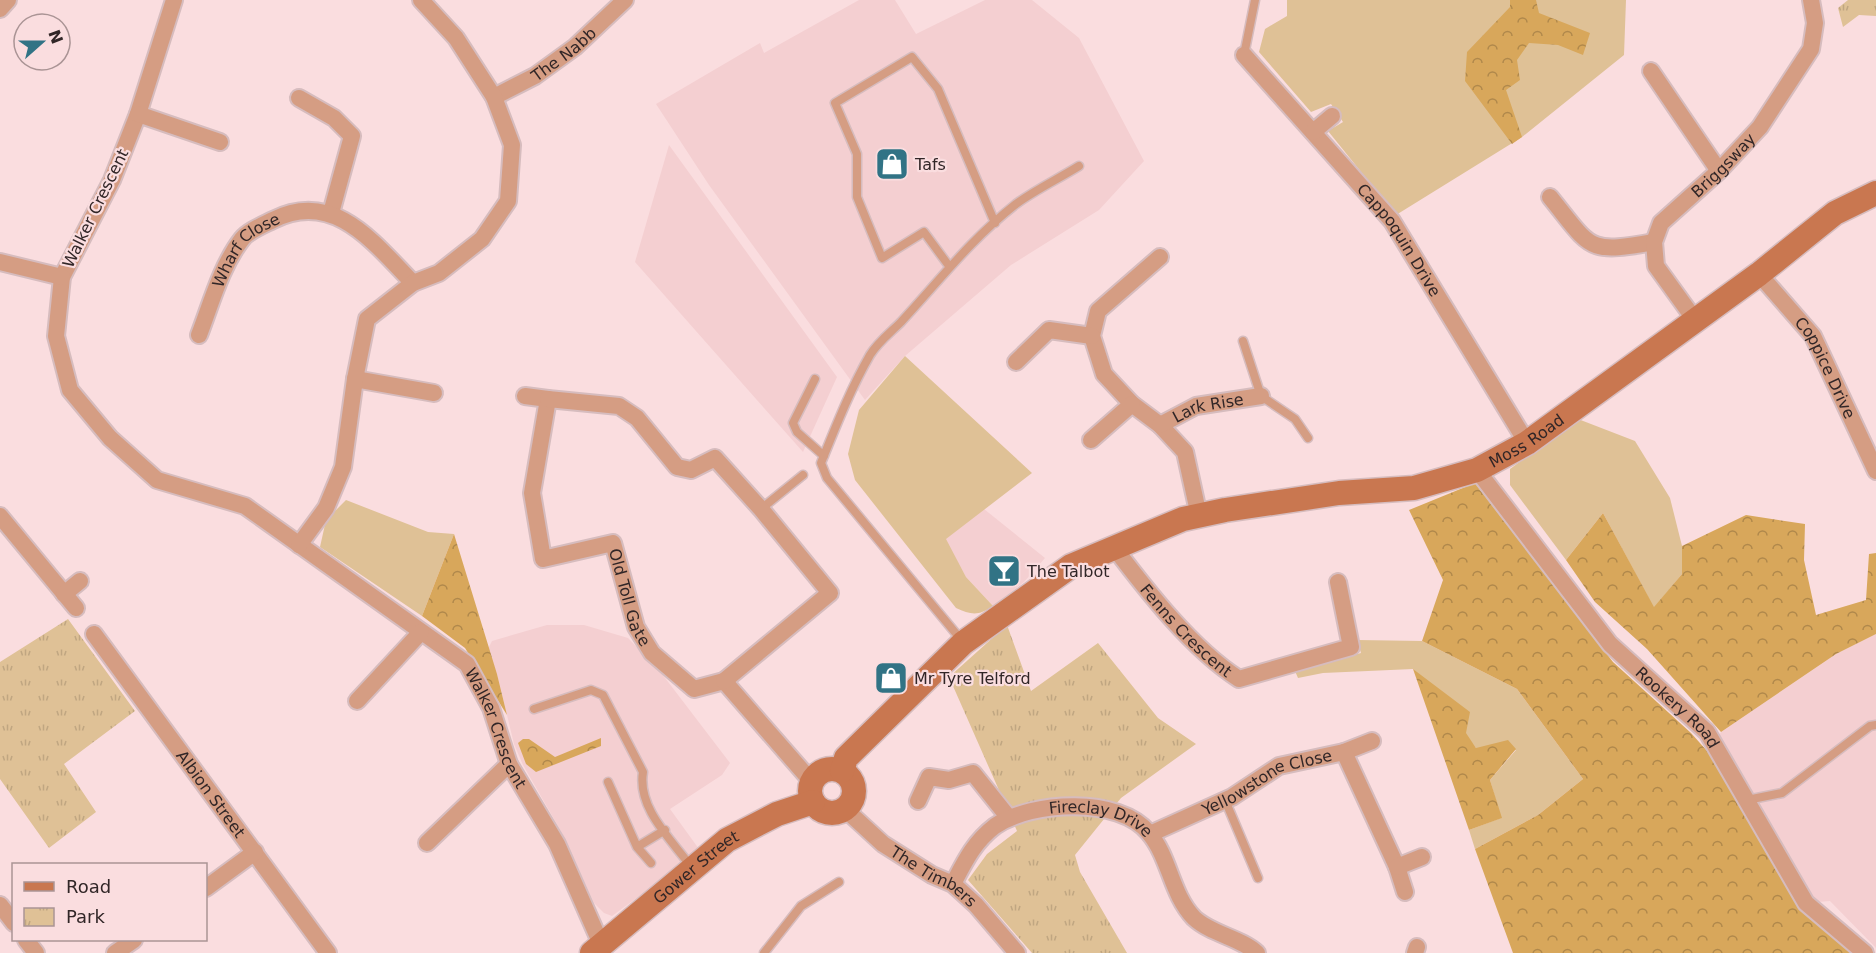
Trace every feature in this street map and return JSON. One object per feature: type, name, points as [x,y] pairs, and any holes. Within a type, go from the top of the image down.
[{"type":"street","points":[[0,9],[8,0]]},
{"type":"street","name":"Walker Crescent","points":[[174,0],[138,114],[112,180],[62,277],[56,336],[70,390],[110,438],[157,480],[245,506],[467,664],[491,708],[509,764],[557,844],[597,948]]},
{"type":"street","points":[[299,545],[326,508],[343,467],[355,380],[367,319],[413,283],[439,273],[482,239],[508,201],[512,145],[494,97],[456,38],[422,0]]},
{"type":"street","name":"The Nabb","points":[[494,97],[535,76],[575,47],[625,0]]},
{"type":"street","name":"Briggsway","points":[[1654,242],[1661,223],[1719,171],[1760,127],[1811,49],[1815,23],[1811,0]]},
{"type":"street","name":"Cappoquin Drive","points":[[1244,55],[1392,221],[1527,443]]},
{"type":"street","points":[[1651,71],[1719,171]]},
{"type":"street","points":[[299,98],[334,118],[352,136],[331,213]]},
{"type":"street","points":[[138,114],[220,142]]},
{"type":"street","points":[[1313,132],[1332,116]]},
{"type":"street","name":"Moss Road","points":[[1113,546],[1199,516],[1340,493],[1414,488],[1477,470],[1527,443],[1759,274],[1835,213],[1876,193]]},
{"type":"street","points":[[1550,197],[1587,243],[1610,250],[1654,242],[1656,266],[1695,320]]},
{"type":"street","name":"Wharf Close","points":[[199,335],[226,267],[243,238],[288,215],[307,209],[331,213],[375,243],[413,283]]},
{"type":"street","points":[[1160,257],[1098,311],[1092,336],[1104,374],[1132,404],[1160,425],[1185,452],[1199,516]]},
{"type":"street","points":[[0,262],[62,277]]},
{"type":"street","name":"Coppice Drive","points":[[1759,274],[1813,336],[1876,471]]},
{"type":"street","points":[[1016,362],[1049,330],[1092,336]]},
{"type":"street","points":[[355,380],[434,393]]},
{"type":"street","name":"Old Toll Gate","points":[[525,396],[618,406],[637,418],[677,467],[691,470],[716,459],[761,508],[830,593],[724,681],[694,689],[652,653],[636,627],[614,543],[543,559],[532,493],[548,399]]},
{"type":"street","name":"Lark Rise","points":[[1160,425],[1196,406],[1261,396]]},
{"type":"street","points":[[1091,440],[1132,404]]},
{"type":"street","name":"Rookery Road","points":[[1477,470],[1525,536],[1610,644],[1707,732],[1806,903],[1865,953]]},
{"type":"street","points":[[0,516],[76,608]]},
{"type":"street","points":[[724,681],[826,812],[838,812],[845,809],[852,801],[853,785],[842,771],[846,758],[963,642],[1071,566],[1113,546]]},
{"type":"street","name":"Fenns Crescent","points":[[1113,546],[1152,597],[1221,667],[1239,679],[1351,647],[1338,582]]},
{"type":"street","points":[[64,594],[80,580]]},
{"type":"street","points":[[357,701],[421,632]]},
{"type":"street","name":"Albion Street","points":[[94,634],[328,953]]},
{"type":"street","points":[[1344,752],[1372,741]]},
{"type":"street","name":"Yellowstone Close","points":[[1150,834],[1225,799],[1279,766],[1344,752],[1397,867],[1405,892]]},
{"type":"street","points":[[427,843],[509,764]]},
{"type":"street","name":"Gower Street","points":[[597,948],[727,840],[777,814],[812,792],[818,774],[826,769],[842,771]]},
{"type":"street","points":[[918,801],[929,777],[949,780],[973,773],[1009,818]]},
{"type":"street","name":"Fireclay Drive","points":[[953,884],[972,847],[1009,818],[1044,808],[1102,810],[1126,815],[1150,834],[1173,886],[1195,919],[1258,953]]},
{"type":"street","name":"The Timbers","points":[[845,809],[883,844],[932,875],[953,884],[976,905],[1014,952]]},
{"type":"street","points":[[207,887],[255,852]]},
{"type":"street","points":[[1397,867],[1422,857]]},
{"type":"street","points":[[0,905],[12,920]]},
{"type":"street","points":[[115,953],[131,941]]},
{"type":"lane","points":[[1244,55],[1255,0]]},
{"type":"lane","points":[[949,266],[924,232],[882,258],[857,197],[857,154],[835,103],[912,57],[938,89],[995,222]]},
{"type":"lane","points":[[963,642],[827,478],[821,463],[849,394],[871,354],[949,266],[995,222],[1018,203],[1079,166]]},
{"type":"lane","points":[[1243,341],[1261,396],[1294,419],[1308,438]]},
{"type":"lane","points":[[815,379],[793,423],[797,432],[824,456]]},
{"type":"lane","points":[[761,508],[803,475]]},
{"type":"lane","points":[[534,710],[591,690],[603,695],[643,772],[641,786],[647,806],[693,868]]},
{"type":"lane","points":[[1747,800],[1782,793],[1870,726],[1876,725]]},
{"type":"lane","points":[[608,782],[637,847],[651,863]]},
{"type":"lane","points":[[1225,799],[1258,878]]},
{"type":"lane","points":[[637,847],[664,830]]},
{"type":"lane","points":[[764,953],[801,906],[839,882]]},
{"type":"shaded area","points":[[859,0],[895,0],[916,34],[985,0],[1032,0],[1079,38],[1144,161],[1099,210],[1011,265],[905,356],[865,400],[709,185],[656,104],[760,43],[764,53]]},
{"type":"shaded area","points":[[669,145],[837,377],[803,452],[635,262]]},
{"type":"shaded area","points":[[984,509],[1045,558],[1024,582],[993,606],[966,577],[945,539]]},
{"type":"shaded area","points":[[547,625],[584,625],[628,638],[659,670],[730,763],[722,775],[670,809],[699,849],[678,868],[612,916],[604,913],[594,903],[562,833],[523,765],[514,744],[497,674],[488,649],[492,641]]},
{"type":"shaded area","points":[[1876,634],[1876,948],[1830,901],[1806,903],[1714,744],[1721,732],[1836,654]]},
{"type":"green space","points":[[1287,0],[1626,0],[1624,55],[1522,137],[1396,215],[1328,131],[1343,122],[1331,104],[1311,112],[1259,52],[1265,29],[1287,16]]},
{"type":"green space","points":[[1510,0],[1536,0],[1539,13],[1590,33],[1583,55],[1558,45],[1529,43],[1517,60],[1520,80],[1506,90],[1522,137],[1512,144],[1465,81],[1467,52],[1510,7]]},
{"type":"green space","points":[[1848,0],[1876,0],[1876,16],[1859,15],[1843,27],[1838,8]]},
{"type":"green space","points":[[905,356],[1032,473],[946,539],[966,577],[993,606],[983,612],[971,613],[956,608],[855,480],[848,454],[859,410]]},
{"type":"green space","points":[[1578,419],[1635,441],[1670,498],[1682,546],[1682,574],[1654,608],[1603,513],[1566,560],[1510,485],[1510,469]]},
{"type":"green space","points":[[1475,483],[1613,662],[1691,733],[1716,761],[1798,904],[1851,953],[1513,953],[1475,849],[1538,815],[1583,779],[1517,689],[1422,641],[1443,580],[1409,510]]},
{"type":"green space","points":[[346,500],[428,532],[454,534],[422,616],[320,547],[326,520]]},
{"type":"green space","points":[[1603,513],[1654,607],[1682,574],[1682,546],[1746,515],[1805,524],[1804,560],[1816,615],[1866,600],[1869,554],[1876,553],[1876,634],[1836,654],[1721,732],[1647,649],[1595,602],[1566,560]]},
{"type":"green space","points":[[454,534],[497,674],[507,715],[465,648],[422,616]]},
{"type":"green space","points":[[68,619],[135,711],[64,764],[96,812],[49,848],[0,779],[0,662]]},
{"type":"green space","points":[[1007,625],[1031,691],[1098,643],[1158,718],[1196,744],[1121,798],[1075,855],[1080,872],[1127,953],[1032,953],[968,880],[987,854],[1017,831],[949,677]]},
{"type":"green space","points":[[1357,640],[1422,641],[1517,689],[1583,779],[1538,815],[1475,849],[1469,830],[1501,818],[1490,780],[1516,750],[1476,748],[1413,669],[1323,673],[1298,678],[1295,671],[1361,653]]},
{"type":"green space","points":[[1413,669],[1470,712],[1466,733],[1476,748],[1508,740],[1516,749],[1490,780],[1502,818],[1469,830]]},
{"type":"green space","points":[[601,738],[601,746],[536,772],[526,764],[518,743],[523,739],[529,739],[555,757]]},
{"type":"place","name":"Tafs","points":[[892,164]]},
{"type":"place","name":"The Talbot","points":[[1004,571]]},
{"type":"place","name":"Mr Tyre Telford","points":[[891,678]]}]
